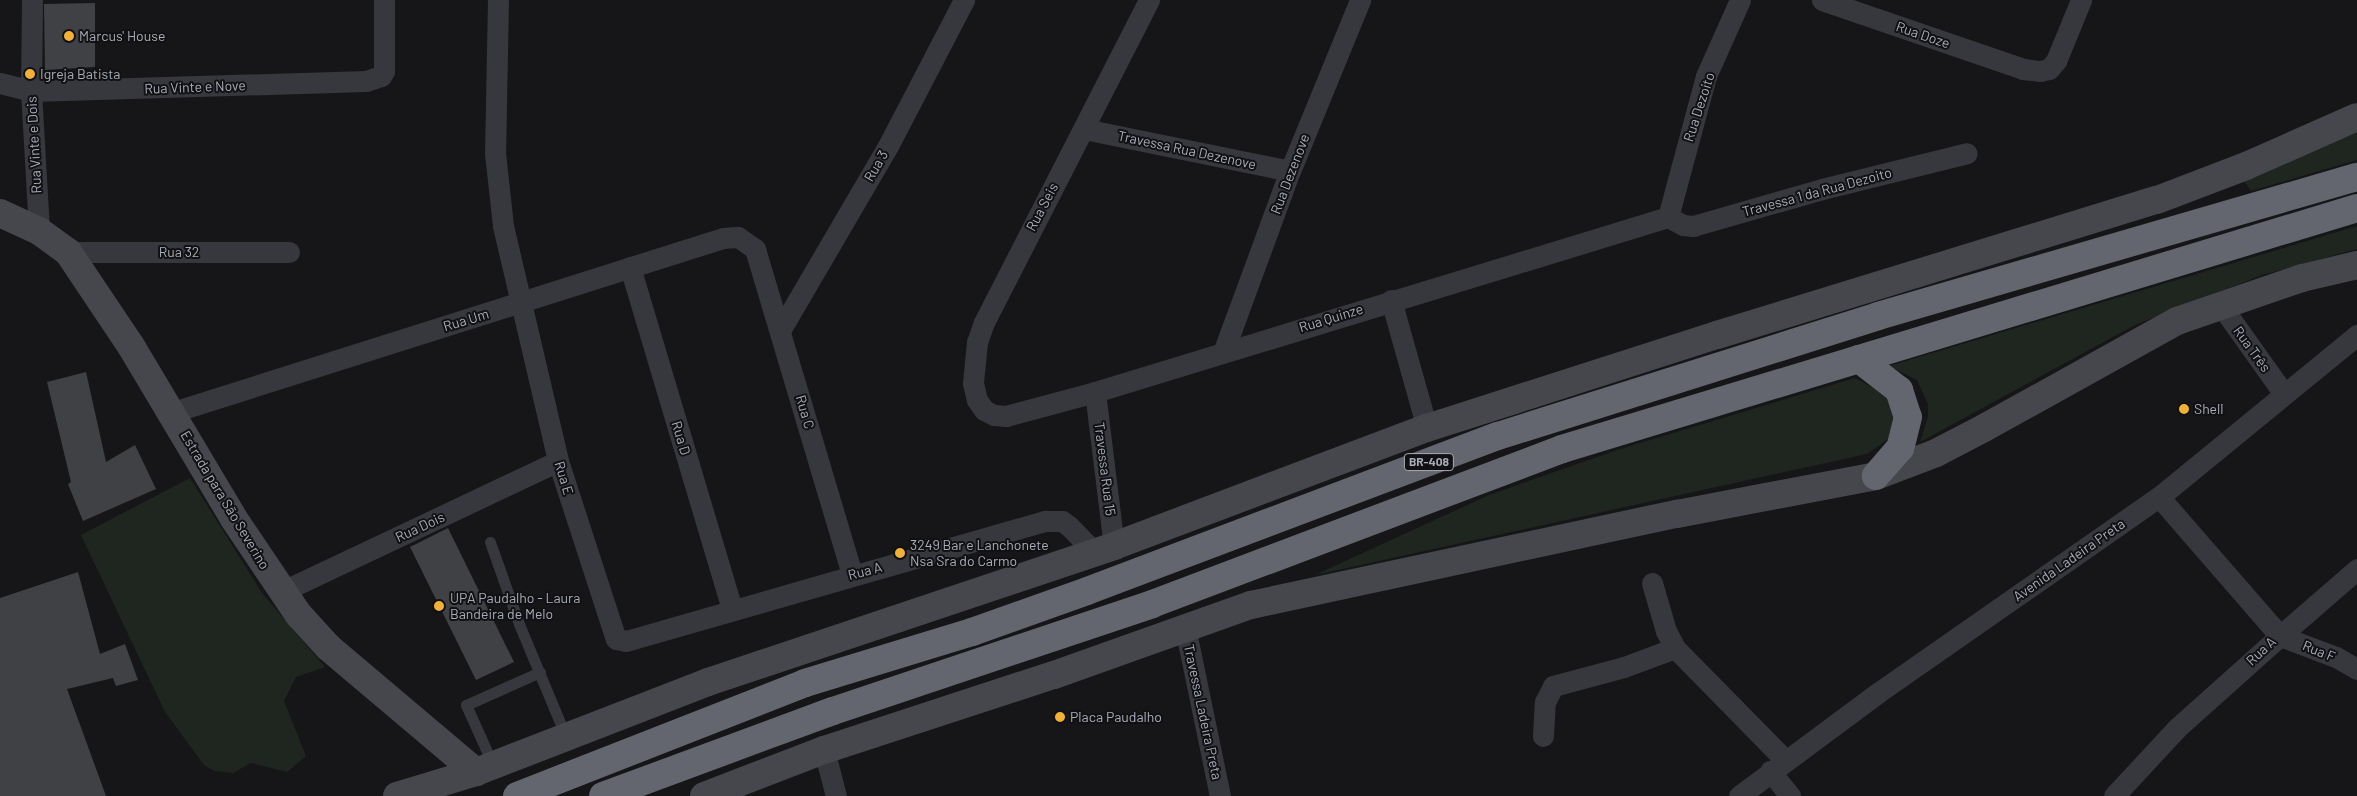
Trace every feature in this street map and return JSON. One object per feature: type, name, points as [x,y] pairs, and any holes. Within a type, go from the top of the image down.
[{"type":"highway","name":"BR-408","points":[[517,796],[796,686],[972,632],[1087,592],[1498,436],[1878,316],[2357,177]]},
{"type":"highway","name":"BR-408","points":[[603,796],[833,711],[1152,604],[1553,452],[1754,388],[1859,360],[2357,208]]},
{"type":"highway","points":[[1859,360],[1899,390],[1908,417],[1900,448],[1876,476]]},
{"type":"main road","points":[[397,796],[484,768],[717,679],[1105,550],[1427,428],[1717,335],[2157,200],[2246,166],[2357,118]]},
{"type":"main road","name":"Estrada para São Severino","points":[[0,213],[39,231],[68,252],[173,412],[281,592],[328,647],[484,768]]},
{"type":"main road","points":[[704,796],[824,750],[1054,675],[1251,605],[1319,588],[1876,476],[1936,453],[2177,321],[2220,304],[2357,264]]},
{"type":"street","name":"Rua Vinte e Dois","points":[[32,0],[30,92],[39,231]]},
{"type":"street","name":"Rua Vinte e Nove","points":[[0,83],[30,92],[366,81],[381,76],[385,67],[384,0]]},
{"type":"street","name":"Rua E","points":[[498,0],[494,108],[497,189],[558,461],[610,630],[618,641],[626,641]]},
{"type":"street","name":"Rua 3","points":[[781,329],[888,146],[964,0]]},
{"type":"street","name":"Rua Seis","points":[[994,415],[984,410],[977,400],[973,383],[977,342],[998,288],[1084,128],[1149,0]]},
{"type":"street","name":"Rua Dezenove","points":[[1224,350],[1290,171],[1360,0]]},
{"type":"street","name":"Rua Dezoito","points":[[1668,217],[1706,76],[1740,0]]},
{"type":"street","name":"Rua Doze","points":[[1822,0],[2023,69],[2040,71],[2053,66],[2081,0]]},
{"type":"street","name":"Travessa Rua Dezenove","points":[[1084,128],[1290,171]]},
{"type":"street","name":"Travessa 1 da Rua Dezoito","points":[[1668,217],[1683,225],[1693,226],[1822,189],[1967,153]]},
{"type":"street","name":"Rua Quinze","points":[[994,415],[1006,416],[1095,392],[1224,350],[1668,217]]},
{"type":"street","name":"Rua Um","points":[[173,412],[731,236],[744,239],[756,250]]},
{"type":"street","name":"Rua C","points":[[756,250],[781,329],[852,575]]},
{"type":"street","name":"Rua 32","points":[[68,252],[289,252]]},
{"type":"street","name":"Rua D","points":[[630,267],[732,609]]},
{"type":"street","points":[[1391,300],[1427,428]]},
{"type":"street","name":"Rua Três","points":[[2220,304],[2284,394]]},
{"type":"street","name":"Avenida Ladeira Preta","points":[[1778,766],[2158,497],[2357,335]]},
{"type":"street","name":"Travessa Rua 15","points":[[1095,392],[1105,550]]},
{"type":"street","name":"Rua Dois","points":[[281,592],[558,461]]},
{"type":"street","name":"Rua A","points":[[2114,796],[2177,728],[2280,636],[2158,497]]},
{"type":"street","name":"Rua A","points":[[626,641],[732,609],[1045,521],[1062,521],[1105,550]]},
{"type":"street","points":[[2280,636],[2357,570]]},
{"type":"street","points":[[1652,583],[1666,632],[1675,648],[1778,766],[1790,796]]},
{"type":"street","name":"Travessa Ladeira Preta","points":[[1185,628],[1220,796]]},
{"type":"street","name":"Rua F","points":[[2280,636],[2336,657],[2357,669]]},
{"type":"street","points":[[1543,736],[1545,702],[1553,686],[1624,667],[1675,648]]},
{"type":"street","points":[[824,750],[836,796]]},
{"type":"street","points":[[1739,796],[1778,766]]},
{"type":"lane","points":[[490,542],[518,624],[566,737]]},
{"type":"lane","points":[[484,768],[466,705],[540,672]]},
{"type":"shaded area","points":[[2357,131],[2357,160],[2251,191],[2243,180]]},
{"type":"shaded area","points":[[2357,226],[2357,249],[2262,275],[2135,325],[1920,442],[1928,417],[1928,404],[1917,380],[1889,366]]},
{"type":"shaded area","points":[[1855,378],[1889,396],[1893,419],[1890,438],[1867,454],[1315,575],[1489,495],[1617,450]]},
{"type":"shaded area","points":[[190,478],[262,593],[325,667],[296,677],[284,701],[306,756],[287,772],[251,763],[233,773],[214,771],[204,765],[165,712],[81,535]]},
{"type":"building","name":"Marcus' House","points":[[95,3],[95,67],[45,70],[44,4]]},
{"type":"building","points":[[86,372],[106,462],[135,445],[156,489],[83,521],[68,484],[71,482],[47,382]]},
{"type":"building","points":[[448,528],[514,662],[476,680],[410,547]]},
{"type":"building","points":[[78,572],[100,654],[125,644],[138,680],[116,686],[113,678],[67,689],[106,796],[0,796],[0,598]]},
{"type":"place","name":"Marcus' House","points":[[69,36]]},
{"type":"place","name":"Igreja Batista","points":[[30,74]]},
{"type":"place","name":"Shell","points":[[2184,409]]},
{"type":"place","name":"3249 Bar e Lanchonete Nsa Sra do Carmo","points":[[900,553]]},
{"type":"place","name":"UPA Paudalho - Laura Bandeira de Melo","points":[[439,606]]},
{"type":"place","name":"Placa Paudalho","points":[[1060,717]]}]
